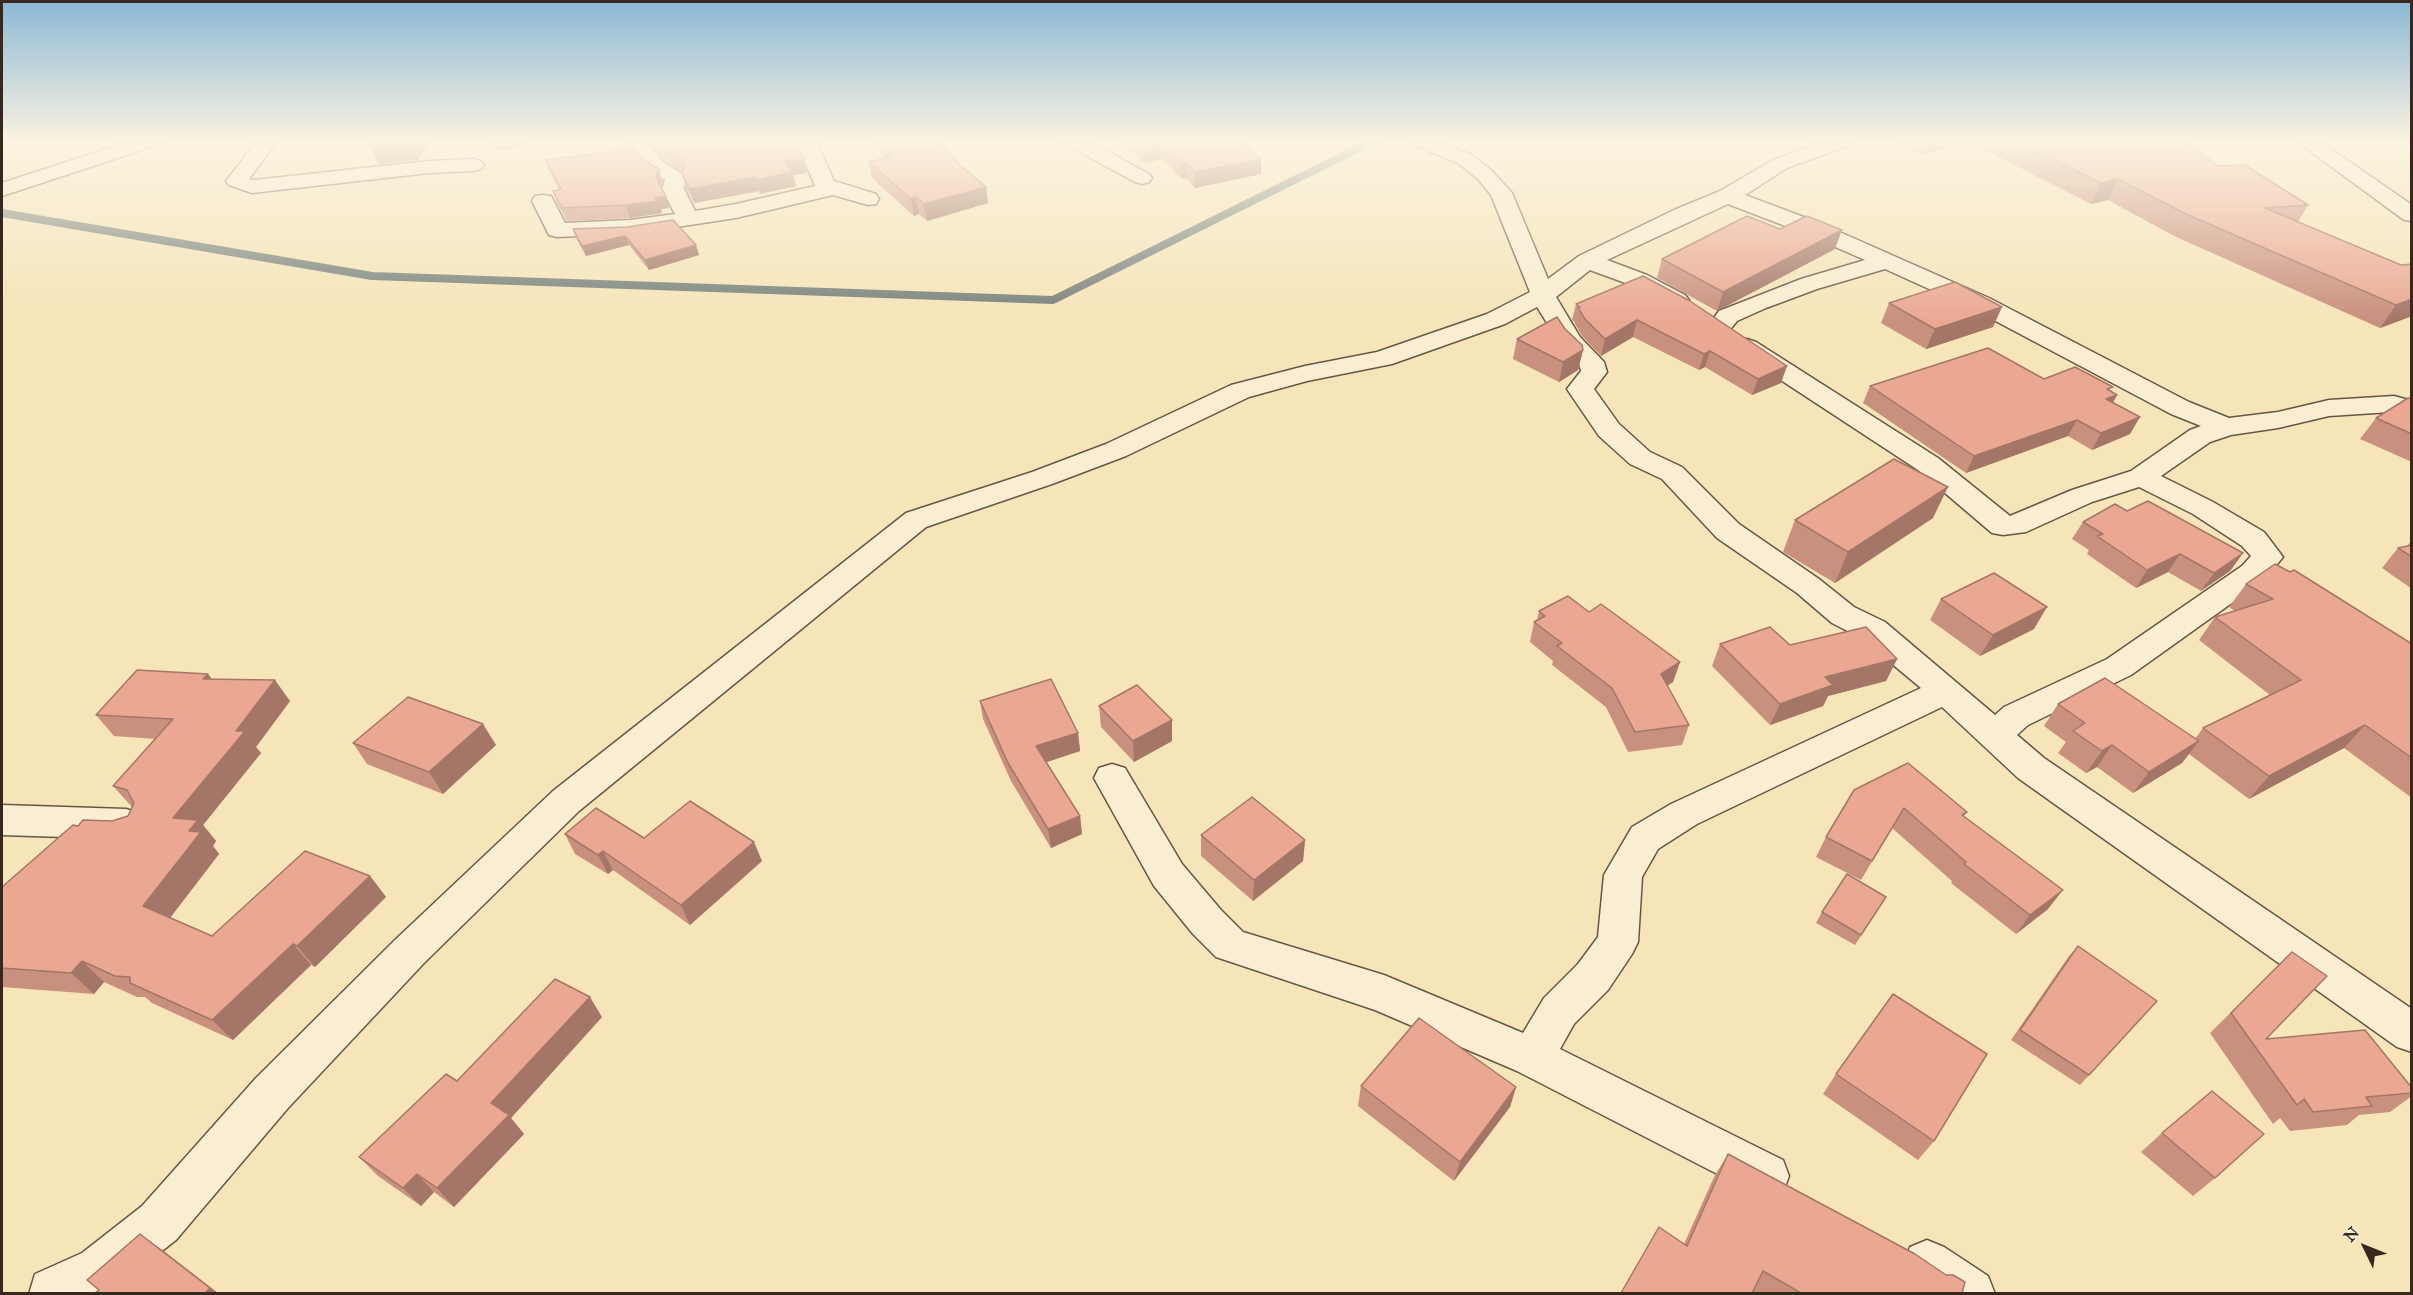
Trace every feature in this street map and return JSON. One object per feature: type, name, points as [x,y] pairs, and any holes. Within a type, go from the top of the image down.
[{"type":"street","points":[[679,200],[688,218]]},
{"type":"street","points":[[543,201],[557,230],[630,226],[736,211],[781,200]]},
{"type":"street","points":[[1504,200],[1543,295],[1571,342],[1591,362],[1594,372],[1580,389],[1609,430],[1640,458],[1672,473],[1728,531],[1808,586],[1843,615],[1873,630],[1946,691],[2031,768],[2412,1033]]},
{"type":"street","points":[[52,1293],[99,1270],[159,1223],[272,1093],[410,951],[566,801],[916,520],[1042,478],[1116,450],[1240,391],[1305,374],[1383,359],[1496,319],[1543,295],[1587,261],[1717,200]]},
{"type":"street","points":[[1740,200],[1809,227],[1980,303],[2088,357],[2180,408],[2226,427]]},
{"type":"street","points":[[2391,200],[2412,215]]},
{"type":"street","points":[[1587,261],[1639,280],[1696,310],[1750,349],[1928,464],[2003,526],[2015,525],[2082,496],[2141,477],[2200,436],[2226,427],[2278,420],[2329,408],[2394,404],[2412,411]]},
{"type":"street","points":[[1720,326],[1728,316],[1757,303],[1809,284],[1885,262]]},
{"type":"street","points":[[1995,735],[2016,716],[2119,667],[2253,573],[2268,557],[2253,539],[2223,520],[2141,477]]},
{"type":"street","points":[[1532,1057],[1559,1011],[1593,977],[1618,942],[1623,875],[1645,838],[1684,814],[1946,691]]},
{"type":"street","points":[[1112,778],[1168,875],[1207,922],[1230,945],[1384,994],[1532,1057],[1805,1197]]},
{"type":"street","points":[[2,820],[132,825]]},
{"type":"street","points":[[1895,1246],[1970,1293]]},
{"type":"building","points":[[558,200],[658,201],[626,205],[562,208]]},
{"type":"building","points":[[920,200],[937,200],[924,204]]},
{"type":"building","points":[[2160,200],[2301,200],[2308,205],[2265,208],[2401,265],[2412,264],[2412,299],[2396,305]]},
{"type":"building","points":[[1747,216],[1780,229],[1807,216],[1842,230],[1723,292],[1662,259]]},
{"type":"building","points":[[673,220],[696,245],[645,260],[625,236],[582,246],[573,229],[627,227]]},
{"type":"building","points":[[1643,276],[1690,301],[1787,366],[1758,379],[1710,351],[1704,354],[1637,320],[1605,339],[1585,319],[1578,308],[1580,307],[1576,304]]},
{"type":"building","points":[[1955,282],[2002,307],[1935,329],[1889,303]]},
{"type":"building","points":[[1557,317],[1565,329],[1582,345],[1583,350],[1563,362],[1517,339]]},
{"type":"building","points":[[1988,348],[2044,379],[2075,367],[2113,387],[2107,389],[2117,395],[2106,399],[2140,417],[2101,433],[2077,420],[1974,456],[1870,386]]},
{"type":"building","points":[[2408,398],[2412,399],[2412,434],[2376,418]]},
{"type":"building","points":[[1894,459],[1948,487],[1848,552],[1795,520]]},
{"type":"building","points":[[2148,501],[2243,553],[2214,573],[2180,554],[2147,570],[2097,536],[2103,534],[2083,522],[2115,504],[2127,511]]},
{"type":"building","points":[[2412,545],[2412,557],[2398,548]]},
{"type":"building","points":[[2275,564],[2290,572],[2294,570],[2412,644],[2412,758],[2365,725],[2269,776],[2203,728],[2301,680],[2215,617],[2273,599],[2246,584]]},
{"type":"building","points":[[1994,573],[2047,607],[1993,635],[1941,599]]},
{"type":"building","points":[[1568,596],[1589,612],[1601,604],[1680,662],[1661,674],[1689,725],[1635,732],[1612,688],[1557,646],[1562,643],[1534,622],[1545,616],[1539,611]]},
{"type":"building","points":[[1770,627],[1790,645],[1866,627],[1897,659],[1825,677],[1833,685],[1780,704],[1720,644]]},
{"type":"building","points":[[137,670],[208,674],[203,679],[275,680],[236,731],[245,731],[173,818],[198,820],[189,831],[201,832],[143,906],[212,936],[305,851],[370,876],[297,946],[293,944],[212,1020],[130,983],[130,977],[115,976],[82,961],[71,973],[2,968],[2,887],[73,825],[78,826],[83,820],[112,821],[128,816],[134,803],[127,790],[113,786],[173,719],[96,715]]},
{"type":"building","points":[[2105,678],[2199,741],[2149,772],[2112,745],[2102,751],[2073,731],[2085,723],[2058,704]]},
{"type":"building","points":[[1051,679],[1078,733],[1036,746],[1080,816],[1048,829],[1008,763],[980,701]]},
{"type":"building","points":[[1137,685],[1172,720],[1133,741],[1099,706]]},
{"type":"building","points":[[408,697],[483,724],[429,772],[353,743]]},
{"type":"building","points":[[1908,763],[1967,812],[1962,815],[2063,890],[2030,915],[1964,864],[1966,862],[1904,808],[1872,861],[1826,837],[1854,790]]},
{"type":"building","points":[[1252,797],[1305,840],[1254,880],[1201,835]]},
{"type":"building","points":[[690,801],[754,842],[681,905],[603,851],[598,855],[565,834],[596,808],[644,838]]},
{"type":"building","points":[[1847,874],[1886,897],[1861,935],[1822,912]]},
{"type":"building","points":[[2078,946],[2157,1001],[2089,1075],[2020,1030]]},
{"type":"building","points":[[2292,952],[2327,976],[2266,1039],[2365,1030],[2412,1088],[2412,1093],[2366,1097],[2372,1106],[2313,1112],[2304,1099],[2297,1105],[2231,1013]]},
{"type":"building","points":[[555,979],[590,997],[491,1103],[509,1115],[437,1188],[417,1174],[403,1188],[359,1157],[446,1074],[457,1081]]},
{"type":"building","points":[[1893,994],[1987,1054],[1934,1141],[1836,1074]]},
{"type":"building","points":[[1419,1018],[1516,1087],[1460,1162],[1361,1086]]},
{"type":"building","points":[[2212,1091],[2264,1134],[2215,1178],[2162,1133]]},
{"type":"building","points":[[1728,1154],[1915,1254],[1946,1275],[1953,1275],[1965,1282],[1962,1293],[1801,1293],[1763,1271],[1752,1293],[1621,1293],[1659,1227],[1687,1246]]},
{"type":"building","points":[[140,1234],[210,1288],[205,1293],[95,1293],[99,1290],[87,1280]]},
{"type":"waterway","points":[[2,213],[372,276],[1053,300],[1253,200]]}]
